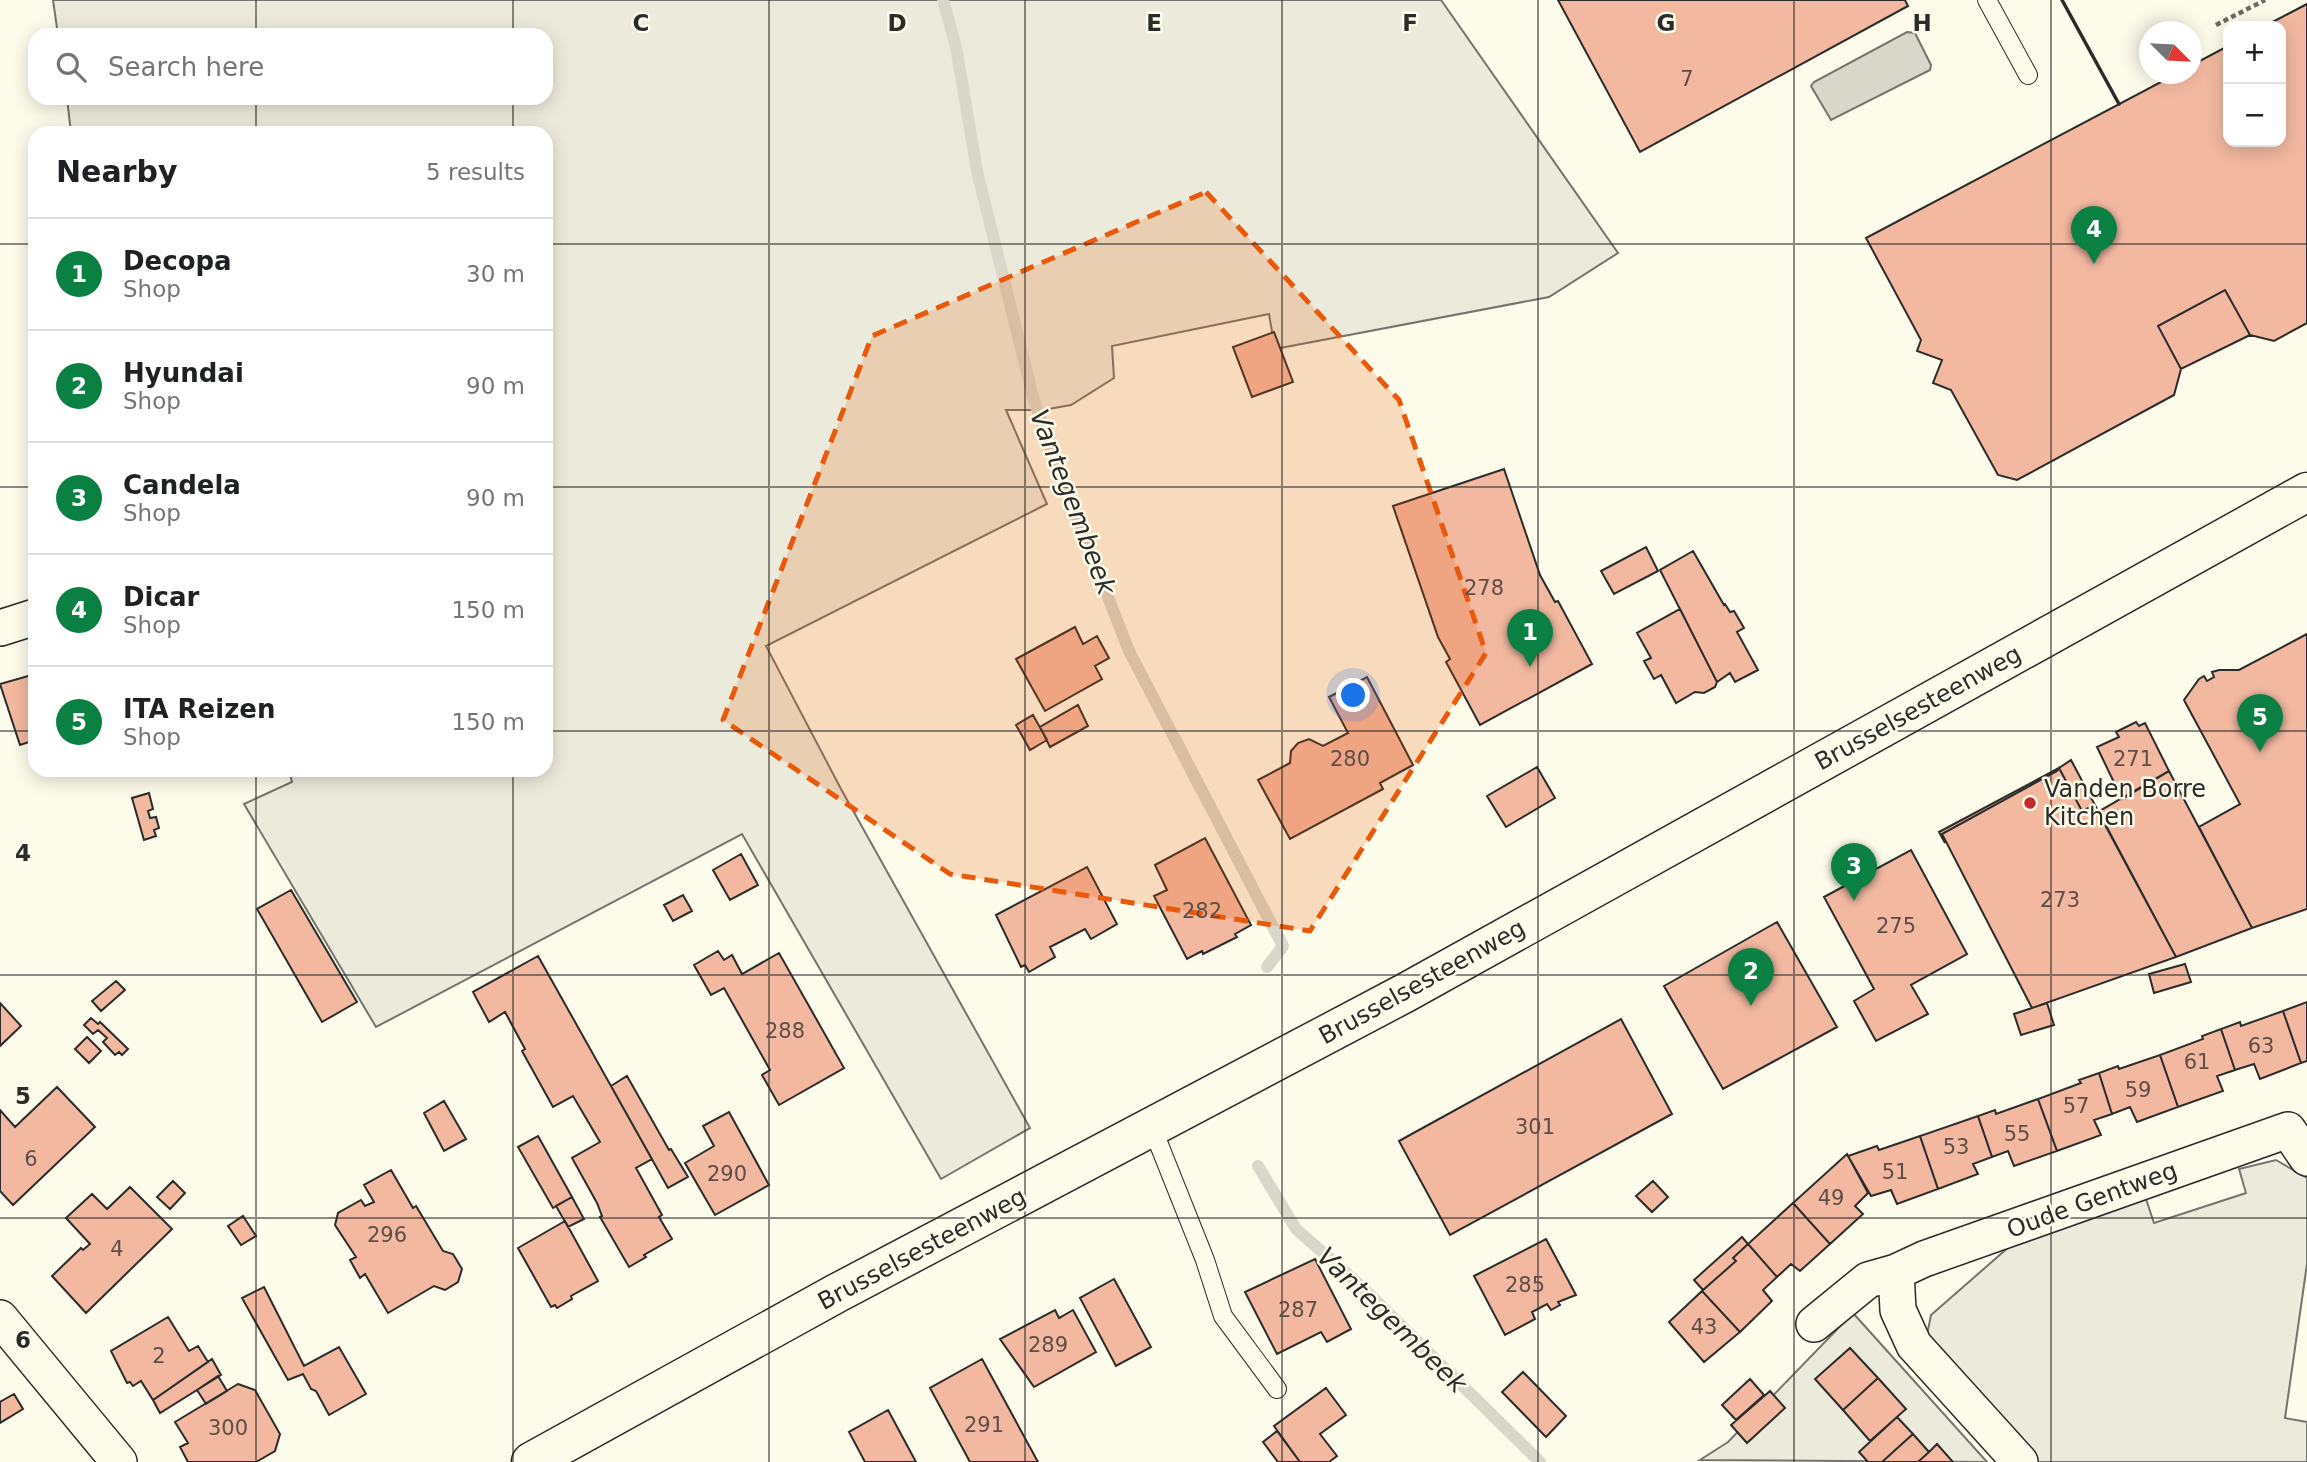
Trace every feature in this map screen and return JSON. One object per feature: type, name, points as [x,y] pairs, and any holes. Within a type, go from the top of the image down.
[{"type":"main road","name":"Brusselsesteenweg","points":[[531,1462],[837,1293],[1405,993],[2307,492]]},
{"type":"street","points":[[0,628],[28,619]]},
{"type":"street","name":"Oude Gentweg","points":[[1814,1324],[1868,1280],[1937,1255],[2301,1137]]},
{"type":"street","points":[[1896,1272],[1898,1310],[1914,1345],[2020,1462]]},
{"type":"street","points":[[0,1318],[119,1462]]},
{"type":"lane","points":[[1987,0],[2028,75]]},
{"type":"lane","points":[[1152,1127],[1205,1259],[1223,1316],[1277,1389]]},
{"type":"path","points":[[2216,25],[2265,0]]},
{"type":"highlighted area","points":[[1206,192],[1399,400],[1486,653],[1310,931],[950,874],[723,720],[872,336]]},
{"type":"shaded area","points":[[53,0],[1441,0],[1618,253],[1549,297],[1275,349],[1269,314],[1112,346],[1114,378],[1071,405],[1043,410],[1006,410],[1047,504],[766,646],[841,789],[1030,1128],[941,1179],[742,834],[376,1027],[244,804],[292,782],[291,777],[553,777],[553,126],[70,126],[68,105],[553,105],[553,28],[57,28]]},
{"type":"shaded area","points":[[1907,32],[1915,33],[1931,65],[1930,70],[1831,120],[1811,86],[1814,82]]},
{"type":"shaded area","points":[[2276,1160],[2307,1178],[2307,1264],[2285,1418],[2307,1422],[2307,1462],[2033,1462],[1925,1345],[1931,1315],[2010,1246],[2146,1199],[2154,1223],[2246,1193],[2239,1169]]},
{"type":"shaded area","points":[[1853,1313],[1987,1462],[1700,1460],[1728,1442]]},
{"type":"building","points":[[1558,0],[1905,0],[1908,6],[1640,152]]},
{"type":"building","points":[[2307,4],[2307,323],[2274,341],[2250,335],[2225,290],[2158,326],[2181,369],[2174,395],[2017,480],[1998,475],[1951,390],[1933,383],[1942,360],[1917,351],[1921,340],[1866,238],[2157,84],[2202,84],[2202,60],[2223,49],[2223,147],[2286,147],[2286,21],[2275,21]]},
{"type":"building","points":[[2225,290],[2250,335],[2181,369],[2158,326]]},
{"type":"building","points":[[1274,332],[1293,382],[1252,397],[1233,347]]},
{"type":"building","points":[[1504,469],[1540,575],[1555,602],[1558,601],[1592,664],[1480,725],[1446,662],[1450,659],[1438,637],[1393,506]]},
{"type":"building","points":[[1646,547],[1658,571],[1614,594],[1601,571]]},
{"type":"building","points":[[1693,551],[1724,605],[1730,612],[1734,611],[1744,628],[1737,632],[1758,670],[1735,682],[1730,673],[1717,682],[1660,570]]},
{"type":"building","points":[[1680,609],[1717,682],[1715,687],[1704,693],[1695,692],[1676,703],[1661,675],[1654,679],[1644,661],[1651,658],[1637,633]]},
{"type":"building","points":[[1075,627],[1083,644],[1097,636],[1109,658],[1095,666],[1102,679],[1045,711],[1016,659]]},
{"type":"building","points":[[2307,634],[2307,909],[2252,928],[2199,827],[2240,804],[2184,700],[2204,676],[2207,681],[2214,677],[2212,672],[2239,670]]},
{"type":"building","points":[[28,676],[28,742],[20,745],[0,684]]},
{"type":"building","points":[[1367,677],[1413,765],[1380,783],[1383,789],[1290,839],[1258,780],[1290,763],[1291,751],[1298,743],[1309,739],[1323,746],[1348,733],[1329,697]]},
{"type":"building","points":[[1078,705],[1088,726],[1050,747],[1040,727]]},
{"type":"building","points":[[1033,715],[1047,740],[1030,750],[1016,725]]},
{"type":"building","points":[[2136,722],[2139,726],[2145,723],[2169,771],[2122,799],[2097,747],[2119,737],[2116,732]]},
{"type":"building","points":[[2071,760],[2095,805],[2082,811],[2059,768]]},
{"type":"building","points":[[1537,767],[1555,798],[1506,827],[1487,796]]},
{"type":"building","points":[[2059,768],[2082,811],[2095,805],[2176,957],[2032,1008],[1942,834]]},
{"type":"building","points":[[2057,769],[1942,834],[1945,843],[1939,832]]},
{"type":"building","points":[[2169,771],[2252,928],[2176,957],[2098,812]]},
{"type":"building","points":[[149,793],[153,809],[148,811],[150,818],[156,817],[159,828],[154,830],[156,836],[144,840],[132,798]]},
{"type":"building","points":[[1205,838],[1251,925],[1235,934],[1237,937],[1187,959],[1154,896],[1167,890],[1155,865]]},
{"type":"building","points":[[1911,850],[1967,954],[1911,985],[1928,1014],[1876,1041],[1854,1001],[1874,989],[1824,897]]},
{"type":"building","points":[[741,854],[758,885],[730,900],[713,870]]},
{"type":"building","points":[[1087,867],[1117,924],[1091,939],[1085,929],[1050,947],[1055,957],[1029,972],[1025,965],[1021,967],[996,915]]},
{"type":"building","points":[[291,890],[357,1002],[322,1022],[257,909]]},
{"type":"building","points":[[683,895],[692,911],[673,921],[664,905]]},
{"type":"building","points":[[1777,922],[1837,1027],[1723,1089],[1664,986]]},
{"type":"building","points":[[718,951],[724,960],[732,955],[742,974],[779,953],[844,1068],[779,1105],[762,1075],[770,1070],[724,988],[711,995],[694,965]]},
{"type":"building","points":[[538,956],[652,1159],[636,1168],[672,1239],[629,1267],[600,1217],[602,1216],[597,1203],[572,1158],[600,1142],[573,1096],[553,1107],[522,1051],[525,1049],[505,1012],[489,1022],[473,992]]},
{"type":"building","points":[[2185,964],[2191,982],[2154,993],[2149,974]]},
{"type":"building","points":[[116,981],[125,990],[101,1011],[92,1001]]},
{"type":"building","points":[[2307,1002],[2307,1061],[2301,1063],[2283,1011]]},
{"type":"building","points":[[0,1003],[21,1026],[0,1046]]},
{"type":"building","points":[[2047,1003],[2054,1025],[2021,1035],[2014,1014]]},
{"type":"building","points":[[2283,1011],[2301,1063],[2260,1079],[2254,1064],[2235,1070],[2221,1029],[2240,1022],[2241,1026]]},
{"type":"building","points":[[91,1018],[98,1024],[100,1022],[128,1049],[122,1055],[119,1052],[115,1055],[103,1042],[107,1038],[98,1030],[93,1034],[84,1025]]},
{"type":"building","points":[[1621,1019],[1672,1114],[1450,1235],[1399,1141]]},
{"type":"building","points":[[2221,1029],[2235,1070],[2217,1076],[2223,1091],[2178,1107],[2160,1055],[2203,1039],[2202,1036]]},
{"type":"building","points":[[87,1037],[101,1051],[89,1063],[75,1049]]},
{"type":"building","points":[[2160,1055],[2178,1107],[2137,1122],[2130,1107],[2112,1114],[2099,1073]]},
{"type":"building","points":[[2099,1073],[2112,1114],[2094,1120],[2101,1135],[2057,1151],[2038,1099],[2081,1083],[2079,1080]]},
{"type":"building","points":[[627,1076],[669,1150],[671,1149],[688,1177],[668,1188],[611,1086]]},
{"type":"building","points":[[57,1087],[95,1127],[13,1205],[0,1191],[0,1110],[15,1127]]},
{"type":"building","points":[[2038,1099],[2057,1151],[2014,1166],[2008,1151],[1992,1157],[1978,1116],[1995,1110],[1996,1114]]},
{"type":"building","points":[[444,1101],[466,1139],[444,1151],[424,1113]]},
{"type":"building","points":[[729,1112],[769,1185],[715,1215],[685,1163],[714,1146],[703,1126]]},
{"type":"building","points":[[1978,1116],[1992,1157],[1973,1164],[1978,1174],[1938,1189],[1920,1136]]},
{"type":"building","points":[[538,1136],[572,1197],[553,1208],[518,1147]]},
{"type":"building","points":[[1920,1136],[1938,1189],[1897,1204],[1891,1190],[1871,1196],[1848,1156],[1877,1146],[1879,1150]]},
{"type":"building","points":[[1847,1154],[1868,1193],[1855,1206],[1863,1214],[1830,1244],[1793,1203]]},
{"type":"building","points":[[391,1170],[443,1251],[453,1254],[462,1269],[458,1282],[445,1290],[434,1286],[388,1313],[365,1274],[360,1278],[350,1260],[356,1257],[335,1225],[338,1213],[361,1200],[365,1206],[374,1202],[364,1185]]},
{"type":"building","points":[[173,1181],[185,1193],[170,1209],[157,1197]]},
{"type":"building","points":[[1653,1181],[1668,1197],[1652,1212],[1636,1196]]},
{"type":"building","points":[[130,1187],[172,1229],[86,1313],[52,1276],[81,1248],[83,1250],[90,1244],[66,1218],[92,1194],[107,1209]]},
{"type":"building","points":[[572,1197],[584,1219],[568,1227],[556,1206]]},
{"type":"building","points":[[1793,1203],[1830,1244],[1800,1271],[1791,1264],[1777,1277],[1748,1244]]},
{"type":"building","points":[[243,1216],[256,1236],[241,1245],[228,1226]]},
{"type":"building","points":[[565,1221],[598,1281],[571,1296],[572,1299],[557,1308],[555,1305],[551,1307],[518,1248]]},
{"type":"building","points":[[1742,1237],[1748,1244],[1733,1258],[1736,1261],[1703,1290],[1694,1280]]},
{"type":"building","points":[[1546,1239],[1576,1295],[1558,1302],[1560,1305],[1551,1310],[1547,1304],[1532,1312],[1535,1319],[1505,1335],[1474,1276]]},
{"type":"building","points":[[1748,1244],[1777,1277],[1763,1290],[1772,1301],[1740,1332],[1702,1291],[1736,1261],[1733,1258]]},
{"type":"building","points":[[1315,1259],[1351,1329],[1327,1342],[1321,1332],[1277,1354],[1245,1292]]},
{"type":"building","points":[[1114,1279],[1151,1347],[1116,1366],[1080,1298]]},
{"type":"building","points":[[264,1287],[304,1366],[339,1347],[366,1394],[329,1415],[303,1374],[288,1380],[242,1298]]},
{"type":"building","points":[[1702,1291],[1740,1332],[1704,1362],[1669,1322]]},
{"type":"building","points":[[1055,1310],[1059,1318],[1073,1310],[1096,1352],[1034,1387],[1000,1339]]},
{"type":"building","points":[[168,1317],[189,1351],[198,1346],[208,1362],[153,1400],[141,1381],[133,1386],[130,1382],[127,1383],[111,1351]]},
{"type":"building","points":[[1850,1348],[1878,1378],[1843,1410],[1815,1379]]},
{"type":"building","points":[[212,1359],[221,1375],[160,1413],[153,1400]]},
{"type":"building","points":[[982,1359],[1038,1462],[970,1462],[930,1388]]},
{"type":"building","points":[[1523,1372],[1566,1416],[1546,1437],[1502,1392]]},
{"type":"building","points":[[218,1376],[227,1391],[206,1404],[197,1390]]},
{"type":"building","points":[[1878,1378],[1906,1409],[1870,1441],[1843,1410]]},
{"type":"building","points":[[1750,1379],[1764,1395],[1736,1420],[1722,1405]]},
{"type":"building","points":[[238,1384],[255,1390],[280,1434],[275,1451],[256,1462],[188,1462],[180,1447],[188,1443],[175,1422]]},
{"type":"building","points":[[1326,1388],[1346,1415],[1320,1434],[1337,1456],[1329,1462],[1300,1462],[1274,1426]]},
{"type":"building","points":[[1770,1391],[1785,1408],[1747,1443],[1731,1425]]},
{"type":"building","points":[[14,1394],[23,1409],[0,1423],[0,1402]]},
{"type":"building","points":[[888,1410],[916,1462],[865,1462],[849,1432]]},
{"type":"building","points":[[1897,1417],[1913,1434],[1882,1462],[1868,1462],[1859,1452]]},
{"type":"building","points":[[1277,1431],[1300,1462],[1278,1462],[1263,1442]]},
{"type":"building","points":[[1913,1434],[1929,1452],[1918,1462],[1882,1462]]},
{"type":"building","points":[[1937,1444],[1953,1462],[1918,1462],[1929,1452]]},
{"type":"waterway","name":"Vantegembeek","points":[[943,0],[956,47],[977,171],[1033,397],[1129,651],[1283,946],[1267,967]]},
{"type":"waterway","name":"Vantegembeek","points":[[1258,1166],[1296,1229],[1361,1286],[1540,1462]]},
{"type":"wall","points":[[2062,0],[2119,104]]},
{"type":"place","name":"Dicar","points":[[2094,264]]},
{"type":"place","name":"Decopa","points":[[1530,667]]},
{"type":"place","name":"ITA Reizen","points":[[2260,752]]},
{"type":"place","name":"Vanden Borre Kitchen","points":[[2030,803]]},
{"type":"place","name":"Candela","points":[[1854,901]]},
{"type":"place","name":"Hyundai","points":[[1751,1006]]}]
